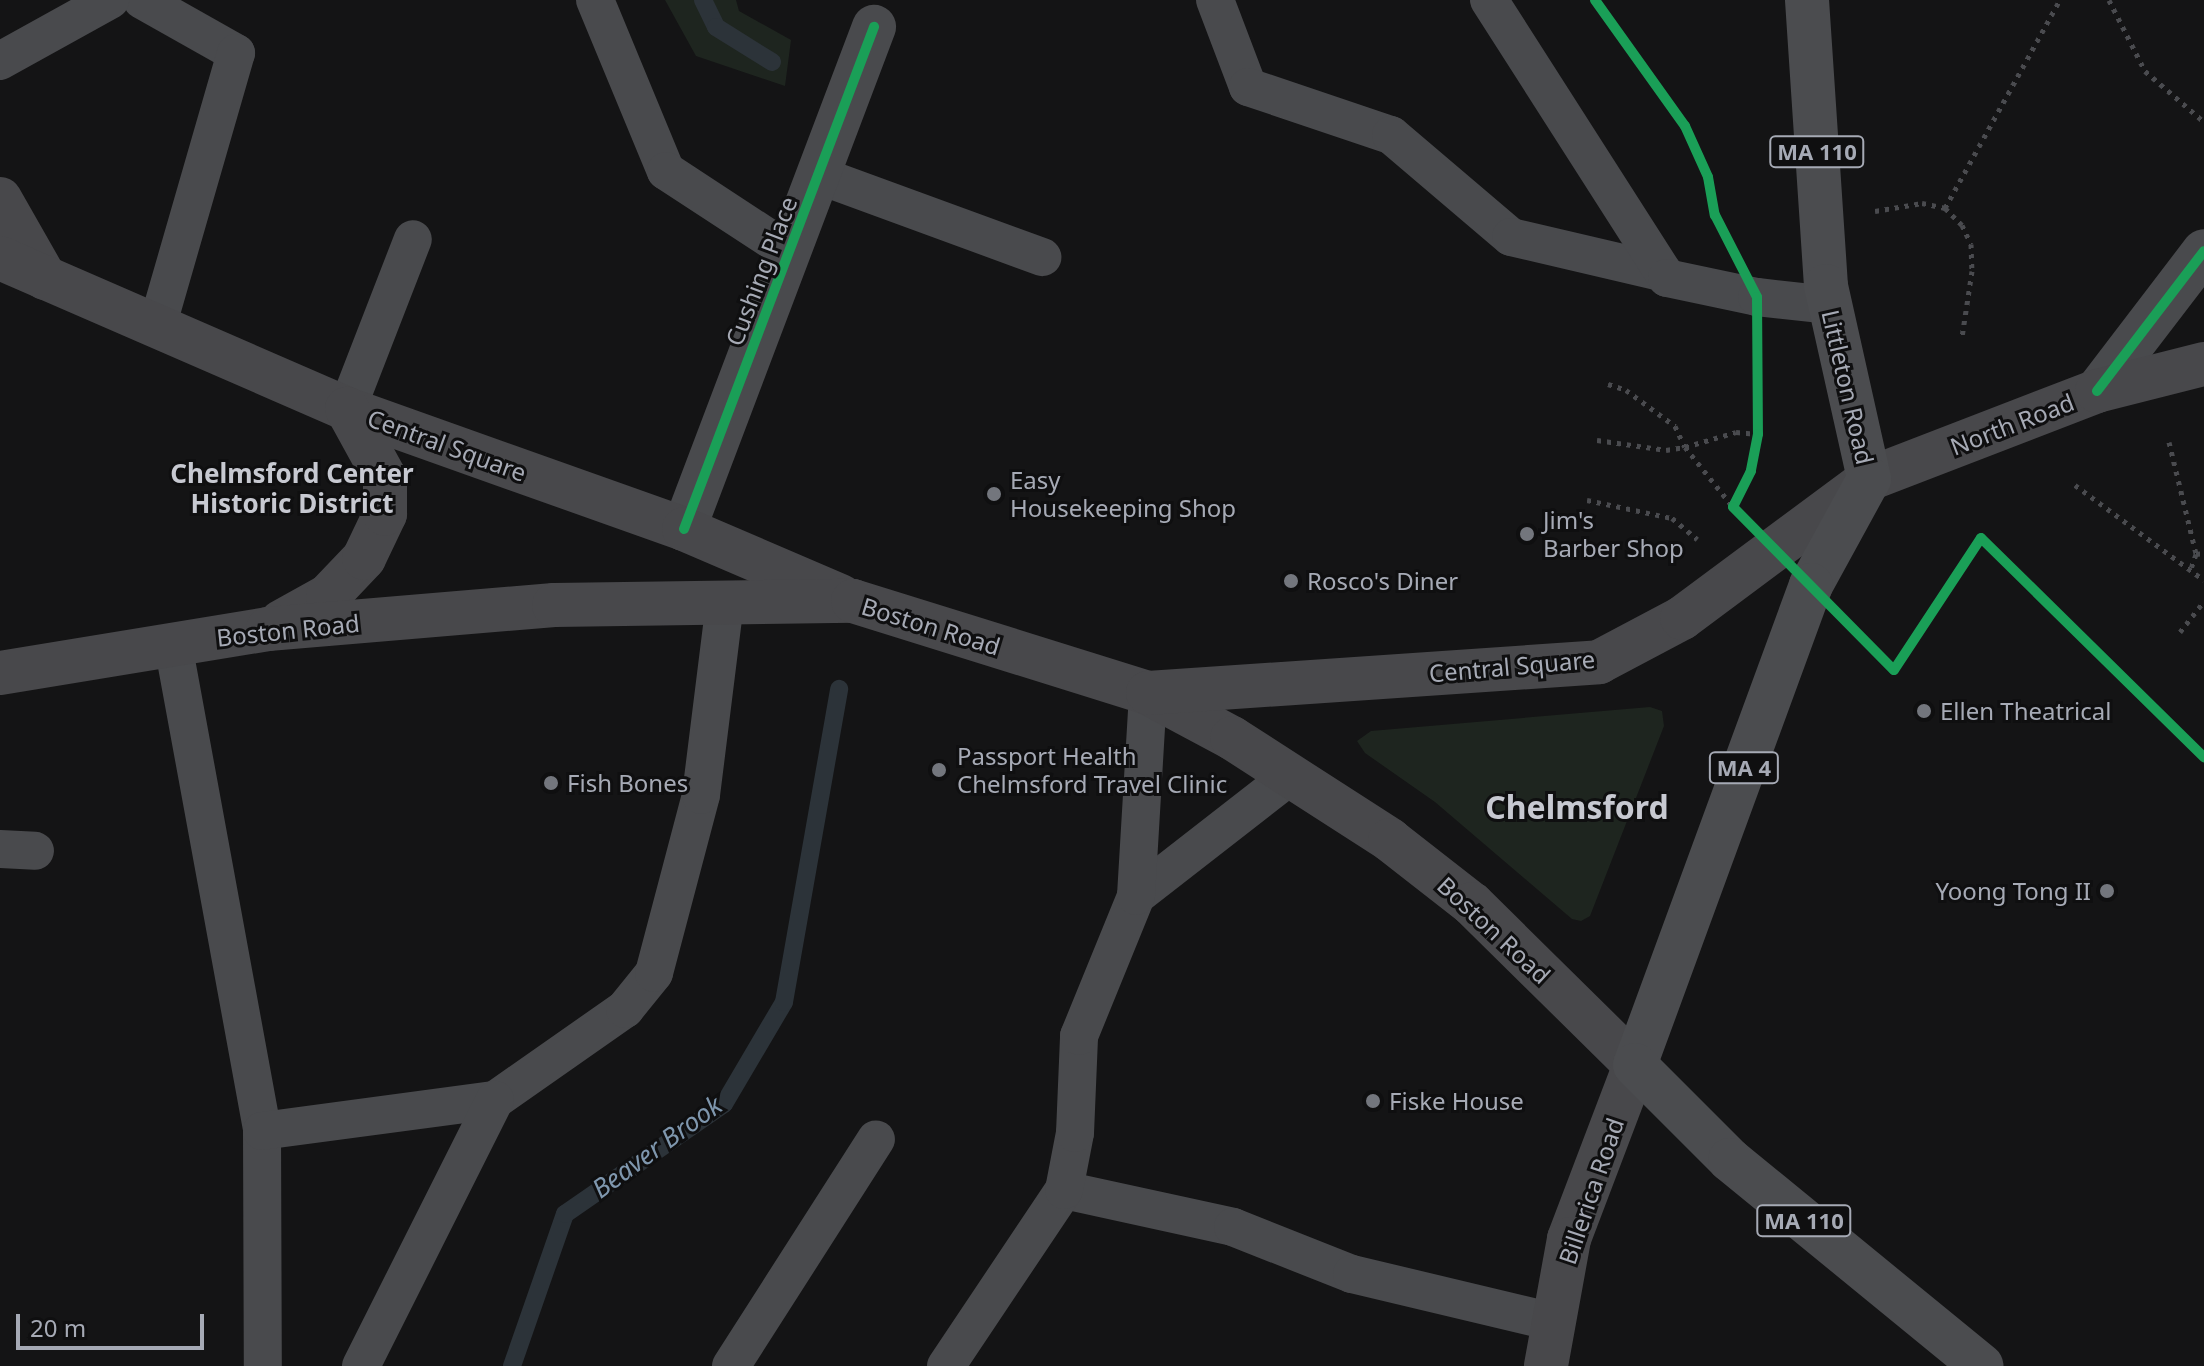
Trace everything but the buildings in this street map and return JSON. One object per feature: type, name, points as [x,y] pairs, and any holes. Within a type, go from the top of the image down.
[{"type":"main road","name":"Littleton Road","points":[[1635,1065],[1811,585],[1869,479],[1829,305],[1807,0]]},
{"type":"main road","points":[[0,199],[45,278]]},
{"type":"main road","name":"Central Square","points":[[0,258],[347,409],[684,529],[853,601]]},
{"type":"main road","name":"North Road","points":[[1869,479],[2097,391],[2204,364]]},
{"type":"main road","points":[[268,629],[328,596],[364,558],[385,514],[385,478],[347,409]]},
{"type":"main road","name":"Central Square","points":[[1148,693],[1599,662],[1682,618],[1869,479]]},
{"type":"main road","name":"Boston Road","points":[[0,673],[268,629],[554,605],[853,601],[1148,693],[1290,776],[1390,840],[1472,904],[1635,1065]]},
{"type":"main road","name":"Billerica Road","points":[[1546,1366],[1569,1239],[1635,1065]]},
{"type":"main road","name":"MA 110","points":[[1635,1065],[1730,1160],[1981,1366]]},
{"type":"street","name":"Cushing Place","points":[[684,529],[879,14]]},
{"type":"street","points":[[2097,391],[2204,251]]},
{"type":"lane","points":[[0,61],[110,0]]},
{"type":"lane","points":[[142,0],[236,53],[157,326]]},
{"type":"lane","points":[[595,0],[666,171],[790,252]]},
{"type":"lane","points":[[1215,0],[1248,87],[1391,135],[1511,237],[1757,297],[1829,305]]},
{"type":"lane","points":[[1489,0],[1664,273]]},
{"type":"lane","points":[[818,175],[1042,257]]},
{"type":"lane","points":[[347,409],[413,239]]},
{"type":"lane","points":[[262,1131],[495,1100],[625,1009],[654,973],[701,795],[725,603]]},
{"type":"lane","points":[[173,644],[262,1131],[263,1366]]},
{"type":"lane","points":[[946,1366],[1064,1190],[1075,1133],[1079,1036],[1136,896],[1148,693]]},
{"type":"lane","points":[[1136,896],[1290,776]]},
{"type":"lane","points":[[361,1366],[495,1100]]},
{"type":"lane","points":[[731,1366],[876,1139]]},
{"type":"lane","points":[[1064,1190],[1233,1227],[1352,1274],[1554,1322]]},
{"type":"path","points":[[1945,208],[2060,0]]},
{"type":"path","points":[[2109,0],[2145,71],[2204,122]]},
{"type":"path","points":[[1872,212],[1922,203],[1945,208],[1971,244],[1962,337]]},
{"type":"path","points":[[1608,384],[1626,390],[1675,426],[1685,447],[1733,507]]},
{"type":"path","points":[[1597,440],[1666,450],[1736,432],[1758,434]]},
{"type":"path","points":[[2169,442],[2196,554],[2190,571]]},
{"type":"path","points":[[2075,485],[2204,580]]},
{"type":"path","points":[[1587,500],[1672,518],[1706,546]]},
{"type":"path","points":[[2196,554],[2204,553]]},
{"type":"path","points":[[2180,632],[2204,601]]},
{"type":"shaded area","points":[[665,0],[736,0],[739,11],[791,40],[785,86],[696,56]]},
{"type":"shaded area","points":[[1650,707],[1662,711],[1664,726],[1590,916],[1581,921],[1572,919],[1435,802],[1365,753],[1357,741],[1371,731]]},
{"type":"waterway","name":"Beaver Brook","points":[[703,0],[716,27],[772,62]]},
{"type":"waterway","name":"Beaver Brook","points":[[512,1366],[565,1214],[724,1104],[784,1002],[839,689]]},
{"type":"cycle path","points":[[1595,0],[1685,126],[1708,177],[1715,215],[1757,297],[1758,434],[1751,471],[1733,507],[1894,670],[1981,538],[2204,757]]},
{"type":"cycle path","points":[[684,529],[874,27]]},
{"type":"cycle path","points":[[2097,391],[2204,251]]},
{"type":"place","name":"Easy Housekeeping Shop","points":[[994,494]]},
{"type":"place","name":"Jim's Barber Shop","points":[[1527,534]]},
{"type":"place","name":"Rosco's Diner","points":[[1291,581]]},
{"type":"place","name":"Ellen Theatrical","points":[[1924,711]]},
{"type":"place","name":"Passport Health Chelmsford Travel Clinic","points":[[939,770]]},
{"type":"place","name":"Fish Bones","points":[[551,783]]},
{"type":"place","name":"Yoong Tong II","points":[[2107,891]]},
{"type":"place","name":"Fiske House","points":[[1373,1101]]},
{"type":"district","name":"Chelmsford Center Historic District","points":[[292,489]]},
{"type":"district","name":"Chelmsford","points":[[1577,807]]}]
